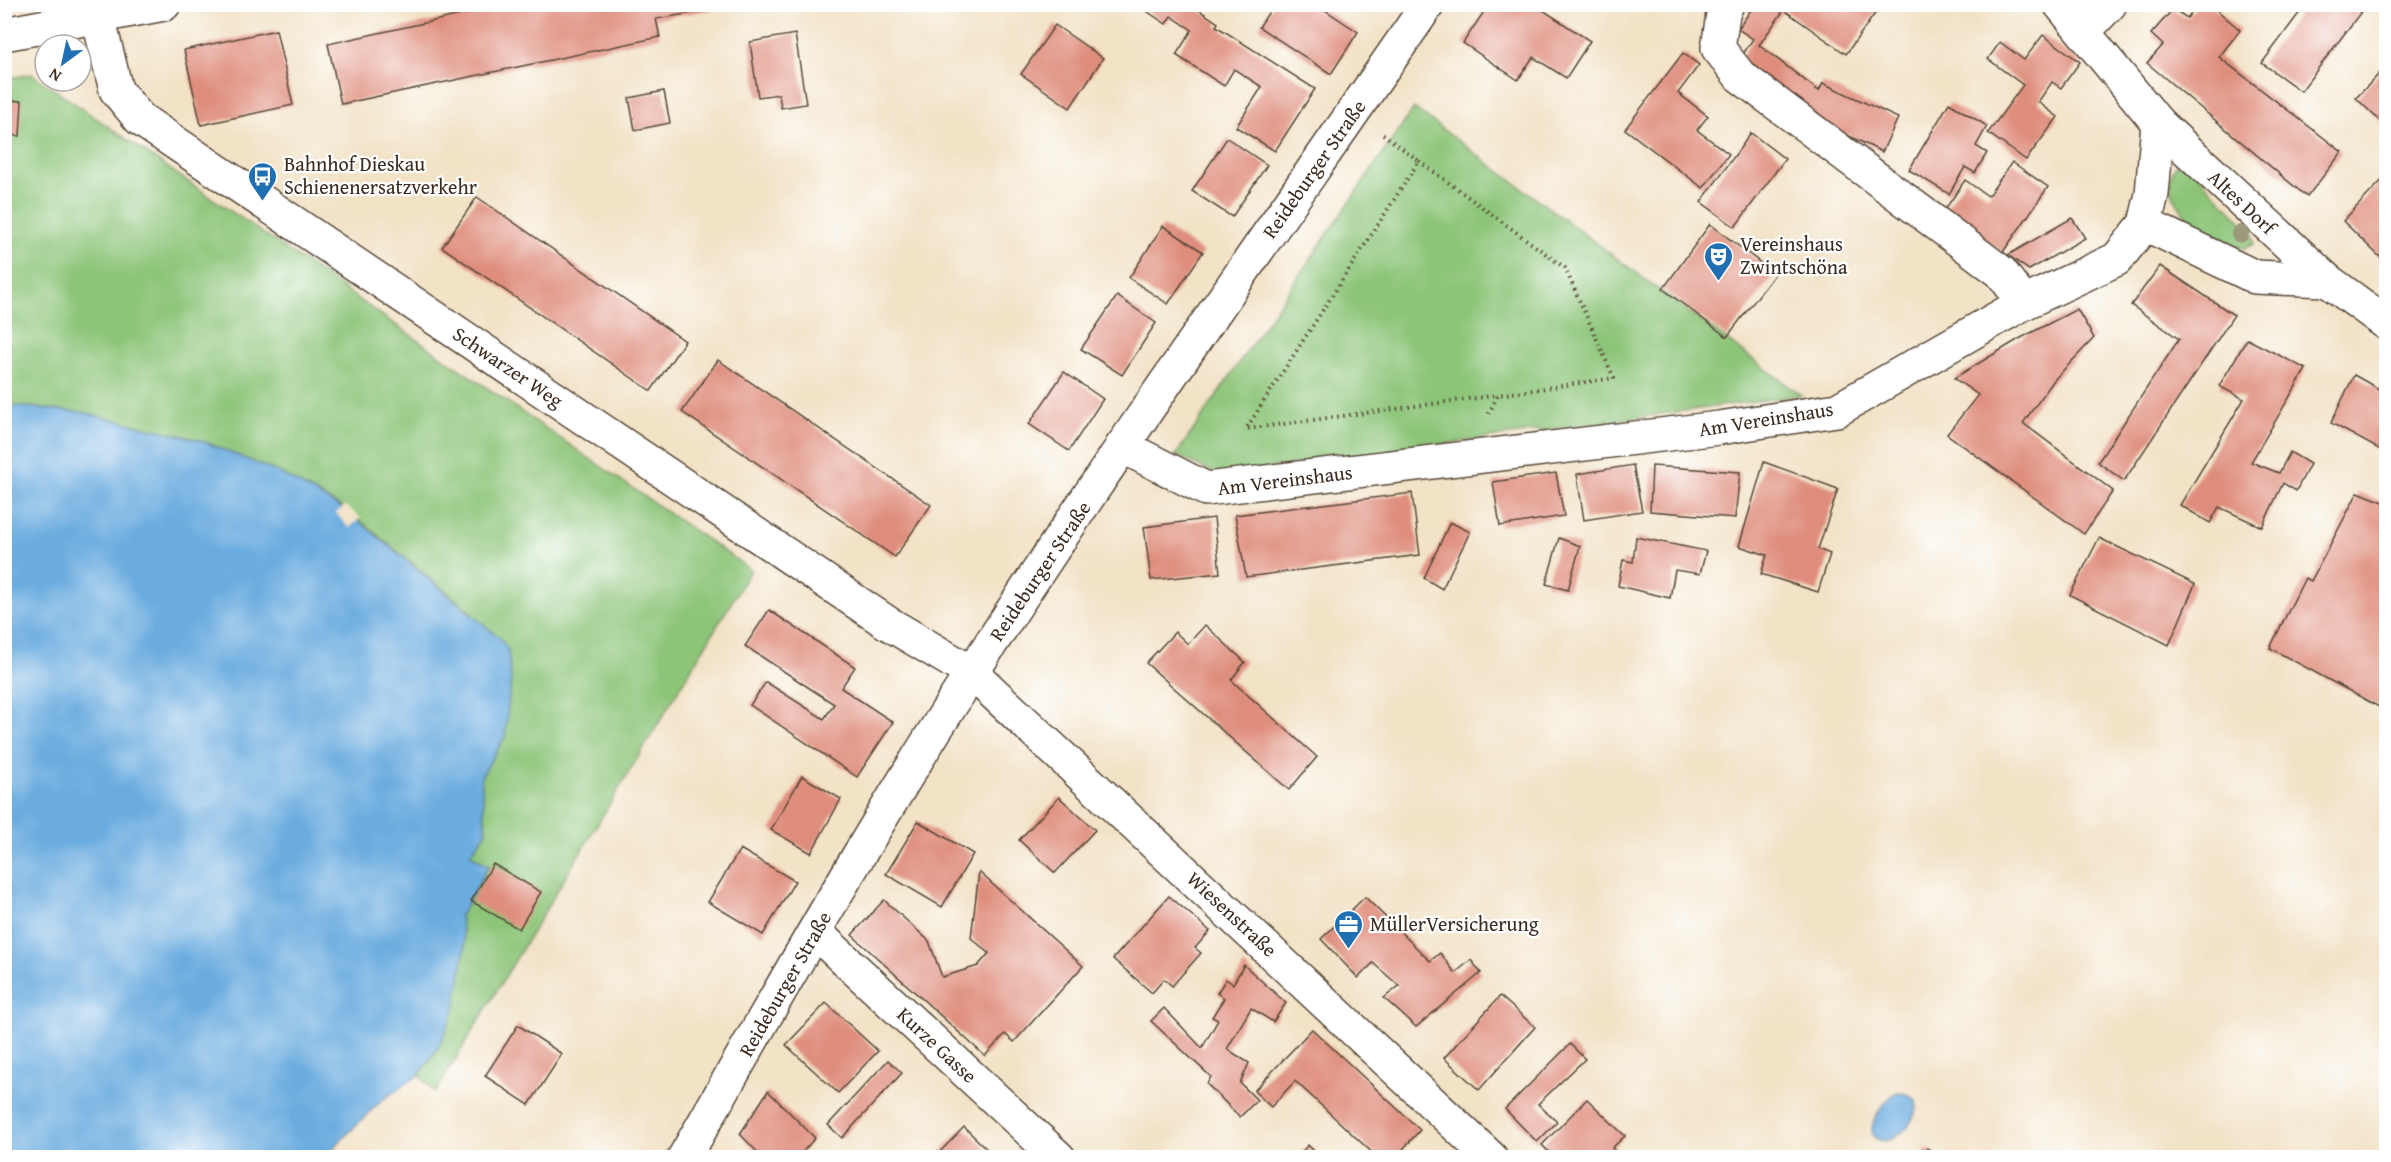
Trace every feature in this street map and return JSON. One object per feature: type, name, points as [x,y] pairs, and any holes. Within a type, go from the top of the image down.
[{"type":"street","points":[[4,34],[164,4]]},
{"type":"street","name":"Reideburger Straße","points":[[684,1158],[815,932],[972,673],[1122,446],[1428,4]]},
{"type":"street","points":[[1728,4],[1723,14],[1718,48],[1740,76],[2001,272],[2024,303],[2117,259],[2145,224],[2152,194],[2158,123]]},
{"type":"street","name":"Altes Dorf","points":[[2060,4],[2085,31],[2158,123],[2327,280],[2386,323]]},
{"type":"street","points":[[2085,31],[2110,4]]},
{"type":"street","name":"Schwarzer Weg","points":[[98,17],[116,90],[140,119],[886,622],[972,673]]},
{"type":"street","points":[[2145,224],[2255,277],[2327,280]]},
{"type":"street","name":"Am Vereinshaus","points":[[1122,446],[1206,489],[1707,429],[1837,410],[2024,303]]},
{"type":"street","name":"Wiesenstraße","points":[[972,673],[1491,1158]]},
{"type":"street","name":"Kurze Gasse","points":[[815,932],[1059,1158]]},
{"type":"path","points":[[1354,112],[1565,268],[1614,378],[1246,429],[1419,161]]},
{"type":"path","points":[[1466,458],[1498,395]]},
{"type":"green space","points":[[32,74],[33,93],[60,93],[751,570],[435,1093],[419,1075],[439,1046],[464,947],[460,916],[488,866],[469,854],[486,833],[481,777],[505,737],[470,611],[347,510],[280,473],[200,440],[81,412],[5,405],[4,79]]},
{"type":"green space","points":[[1414,108],[1801,395],[1218,475],[1176,455]]},
{"type":"green space","points":[[2176,165],[2189,165],[2252,233],[2254,244],[2245,248],[2225,244],[2212,238],[2191,221],[2175,200],[2171,176]]},
{"type":"water","points":[[4,405],[81,412],[200,440],[280,473],[347,511],[500,638],[508,650],[511,678],[505,737],[481,777],[486,833],[470,854],[489,866],[460,916],[465,947],[455,1009],[439,1046],[419,1075],[381,1101],[324,1157],[5,1157]]},
{"type":"water","points":[[1895,1093],[1908,1094],[1916,1100],[1917,1110],[1908,1126],[1897,1136],[1886,1140],[1878,1139],[1873,1134],[1873,1124],[1880,1110]]},
{"type":"pier","points":[[345,506],[361,518],[349,528],[336,513]]},
{"type":"building","points":[[511,4],[716,4],[716,9],[656,19],[660,37],[341,104],[328,44]]},
{"type":"building","points":[[749,4],[769,4],[769,6],[750,10]]},
{"type":"building","points":[[1136,4],[1190,4],[1218,23],[1216,26],[1315,89],[1275,151],[1236,127],[1262,87],[1234,69],[1224,86],[1176,55],[1192,30],[1171,16],[1166,24]]},
{"type":"building","points":[[1274,4],[1316,4],[1358,32],[1331,74],[1259,27]]},
{"type":"building","points":[[1489,4],[1534,4],[1590,41],[1566,78],[1533,57],[1518,80],[1463,43]]},
{"type":"building","points":[[1755,4],[1875,4],[1879,8],[1846,54],[1784,10],[1759,45],[1819,91],[1823,83],[1898,118],[1882,152],[1808,116],[1737,63],[1753,39],[1738,29]]},
{"type":"building","points":[[2198,4],[2210,4],[2240,30],[2219,57],[2342,152],[2307,197],[2147,63],[2163,45],[2151,34],[2173,9],[2187,18]]},
{"type":"building","points":[[2306,4],[2367,4],[2301,91],[2262,63]]},
{"type":"building","points":[[1055,25],[1103,58],[1070,108],[1021,74]]},
{"type":"building","points":[[276,30],[293,105],[201,125],[184,50]]},
{"type":"building","points":[[795,34],[806,104],[781,108],[779,94],[758,97],[750,42]]},
{"type":"building","points":[[2043,35],[2080,62],[2061,88],[2052,82],[2038,102],[2058,117],[2026,160],[1988,133],[2023,85],[1988,59],[2000,42],[2024,60]]},
{"type":"building","points":[[1683,53],[1699,65],[1678,93],[1708,116],[1697,130],[1729,154],[1703,188],[1625,129]]},
{"type":"building","points":[[2382,71],[2386,76],[2386,127],[2356,98]]},
{"type":"building","points":[[664,91],[670,123],[635,130],[629,98]]},
{"type":"building","points":[[4,100],[22,101],[20,136],[4,135]]},
{"type":"building","points":[[1949,103],[1987,126],[1976,146],[1987,153],[1975,173],[1965,167],[1949,194],[1909,170]]},
{"type":"building","points":[[1751,133],[1785,159],[1735,227],[1701,202]]},
{"type":"building","points":[[1227,138],[1267,165],[1232,217],[1192,191]]},
{"type":"building","points":[[2012,162],[2048,187],[2003,252],[1944,211],[1965,180],[1988,196]]},
{"type":"building","points":[[2386,176],[2386,263],[2343,221]]},
{"type":"building","points":[[477,197],[685,341],[651,391],[442,247]]},
{"type":"building","points":[[2072,218],[2085,238],[2029,270],[2008,255]]},
{"type":"building","name":"Vereinshaus Zwintschöna","points":[[1710,224],[1775,274],[1727,337],[1663,289]]},
{"type":"building","points":[[1163,226],[1203,252],[1168,304],[1129,278]]},
{"type":"building","points":[[2160,266],[2234,315],[2124,481],[2098,462],[2179,339],[2131,305]]},
{"type":"building","points":[[1117,296],[1156,323],[1122,375],[1081,349]]},
{"type":"building","points":[[2077,309],[2094,338],[2054,380],[2023,423],[2113,491],[2084,534],[1947,434],[1978,395],[1954,378],[2019,339]]},
{"type":"building","points":[[2247,339],[2306,369],[2251,462],[2279,473],[2290,452],[2310,464],[2296,491],[2283,483],[2262,527],[2219,507],[2210,523],[2180,505],[2244,399],[2219,386]]},
{"type":"building","points":[[718,360],[931,505],[895,557],[682,412]]},
{"type":"building","points":[[1064,372],[1103,399],[1069,451],[1029,424]]},
{"type":"building","points":[[2354,375],[2386,393],[2386,453],[2331,423]]},
{"type":"building","points":[[1764,462],[1838,489],[1818,549],[1830,554],[1818,592],[1761,574],[1767,555],[1739,546]]},
{"type":"building","points":[[1633,465],[1642,511],[1584,520],[1577,474]]},
{"type":"building","points":[[1652,466],[1740,472],[1735,518],[1650,511]]},
{"type":"building","points":[[1556,473],[1564,516],[1500,526],[1493,482]]},
{"type":"building","points":[[2358,492],[2386,503],[2386,692],[2379,707],[2270,648],[2305,578],[2311,581]]},
{"type":"building","points":[[1412,493],[1420,555],[1246,577],[1235,515]]},
{"type":"building","points":[[1214,518],[1220,573],[1151,580],[1144,527]]},
{"type":"building","points":[[1450,522],[1470,532],[1442,589],[1424,578]]},
{"type":"building","points":[[1636,537],[1706,551],[1700,574],[1675,570],[1670,598],[1618,586],[1623,560],[1633,562]]},
{"type":"building","points":[[1559,538],[1580,546],[1568,590],[1546,584]]},
{"type":"building","points":[[2099,538],[2195,584],[2169,645],[2070,595]]},
{"type":"building","points":[[769,610],[855,667],[841,688],[893,722],[857,777],[750,705],[766,682],[824,719],[834,704],[745,646]]},
{"type":"building","points":[[1205,625],[1245,662],[1231,680],[1317,757],[1289,790],[1146,663],[1175,632],[1188,644]]},
{"type":"building","points":[[802,776],[841,799],[811,853],[771,830]]},
{"type":"building","points":[[1059,797],[1095,830],[1055,873],[1019,840]]},
{"type":"building","points":[[918,821],[973,854],[942,907],[886,874]]},
{"type":"building","points":[[740,849],[795,881],[763,935],[708,902]]},
{"type":"building","points":[[493,864],[541,892],[519,929],[471,901]]},
{"type":"building","points":[[979,872],[1083,966],[1014,1042],[1005,1034],[985,1056],[852,935],[884,900],[929,941],[942,977],[978,966],[989,953],[971,938]]},
{"type":"building","points":[[1169,896],[1210,931],[1195,948],[1201,953],[1172,986],[1164,979],[1152,993],[1113,959]]},
{"type":"building","points":[[1365,897],[1430,961],[1440,953],[1455,973],[1471,960],[1481,973],[1416,1027],[1384,998],[1399,986],[1373,963],[1358,978],[1321,939]]},
{"type":"building","points":[[1244,965],[1286,1003],[1273,1022],[1251,1008],[1227,1049],[1249,1063],[1240,1083],[1257,1100],[1240,1117],[1207,1084],[1211,1077],[1151,1021],[1164,1008],[1202,1048],[1218,1020],[1212,1017],[1224,998],[1217,993],[1226,979],[1233,984]]},
{"type":"building","points":[[1500,996],[1535,1027],[1479,1090],[1444,1058]]},
{"type":"building","points":[[826,1003],[878,1051],[838,1093],[786,1045]]},
{"type":"building","points":[[518,1025],[562,1054],[529,1105],[485,1076]]},
{"type":"building","points":[[1312,1029],[1420,1130],[1395,1158],[1378,1158],[1295,1081],[1271,1107],[1254,1091]]},
{"type":"building","points":[[1570,1044],[1585,1059],[1538,1104],[1557,1122],[1537,1142],[1505,1109]]},
{"type":"building","points":[[888,1060],[902,1073],[842,1138],[828,1125]]},
{"type":"building","points":[[768,1091],[815,1138],[797,1158],[763,1158],[740,1134]]},
{"type":"building","points":[[1587,1099],[1625,1136],[1612,1148],[1622,1158],[1555,1158],[1542,1145]]},
{"type":"building","points":[[964,1127],[996,1158],[934,1158]]},
{"type":"building","points":[[1308,1145],[1321,1158],[1296,1158]]},
{"type":"building","points":[[1927,1148],[1940,1158],[1921,1158]]},
{"type":"place","name":"Bahnhof Dieskau Schienenersatzverkehr","points":[[263,202]]},
{"type":"place","name":"Vereinshaus Zwintschöna","points":[[1719,282]]},
{"type":"place","name":"MüllerVersicherung","points":[[1349,950]]}]
